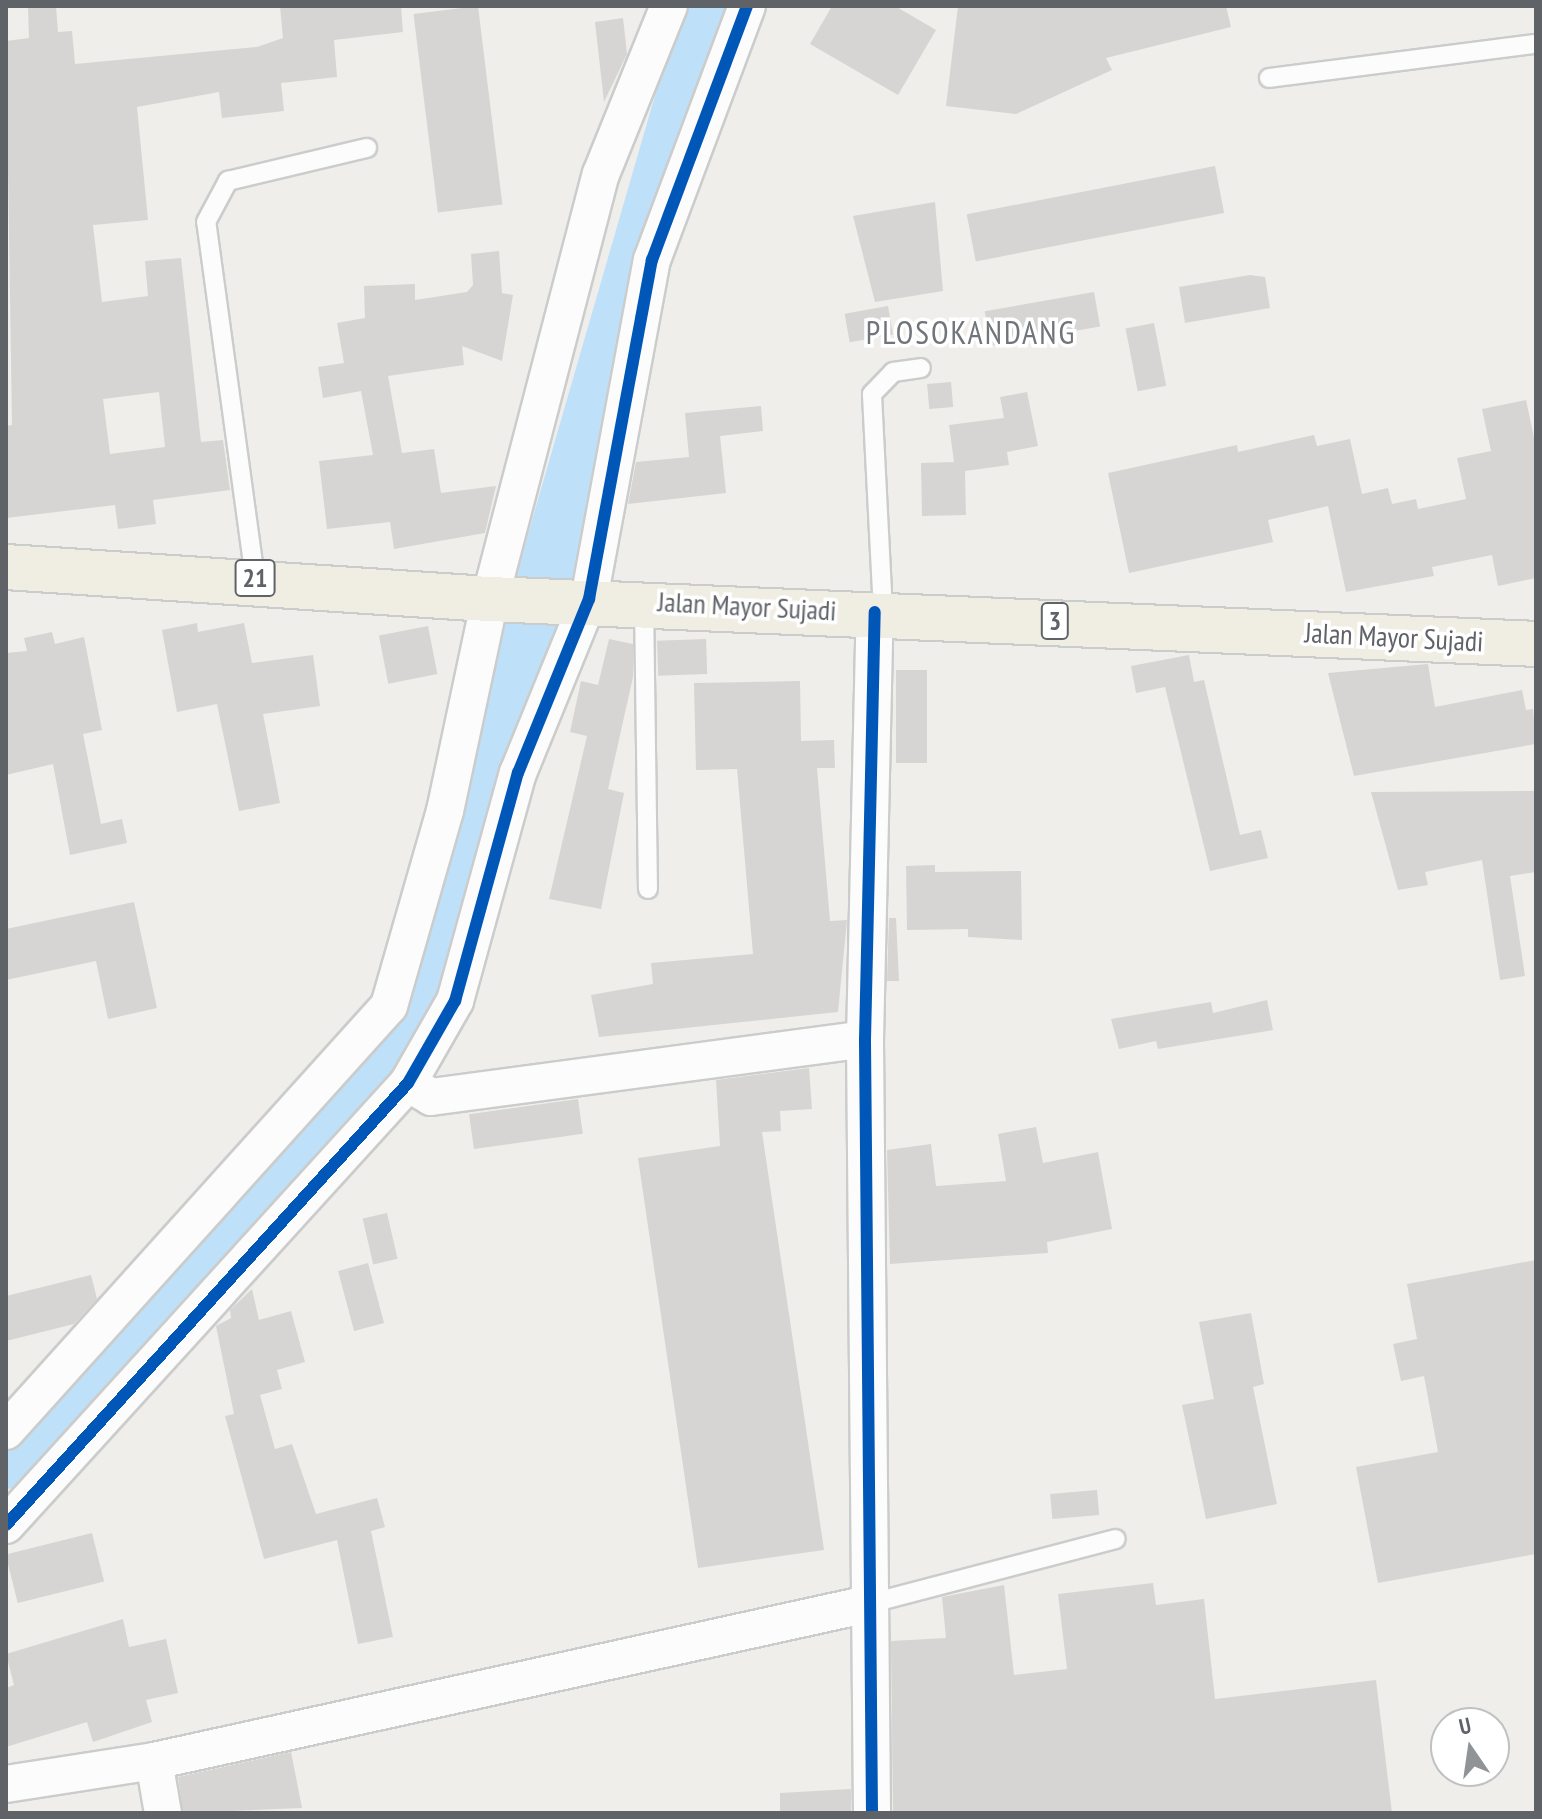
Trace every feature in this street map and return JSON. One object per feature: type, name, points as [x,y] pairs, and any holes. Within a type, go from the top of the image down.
[{"type":"highway","name":"Jalan Mayor Sujadi","points":[[6,567],[255,578],[496,598],[879,612],[1536,644]]},
{"type":"street","points":[[6,1431],[389,1006],[445,811],[601,174],[669,6]]},
{"type":"street","points":[[6,1525],[408,1083],[455,1001],[518,773],[581,599],[652,260],[747,6]]},
{"type":"street","points":[[872,1813],[865,1039],[879,612]]},
{"type":"street","points":[[408,1083],[431,1097],[865,1039]]},
{"type":"street","points":[[6,1784],[154,1761],[868,1604]]},
{"type":"street","points":[[154,1761],[163,1813]]},
{"type":"lane","points":[[1269,78],[1536,44]]},
{"type":"lane","points":[[255,578],[206,222],[228,181],[367,148]]},
{"type":"lane","points":[[879,612],[872,394],[893,372],[921,368]]},
{"type":"lane","points":[[644,602],[648,889]]},
{"type":"lane","points":[[868,1604],[1116,1539]]},
{"type":"building","points":[[28,6],[56,6],[58,32],[72,31],[75,64],[257,47],[283,38],[280,6],[401,6],[403,32],[334,40],[337,77],[281,83],[284,111],[222,118],[219,92],[137,107],[148,220],[93,225],[102,302],[148,296],[145,261],[181,258],[201,442],[223,440],[230,490],[153,500],[156,524],[118,529],[115,505],[6,518],[6,426],[12,425],[6,41],[29,38]],"holes":[[[159,392],[165,447],[110,454],[103,399]]]},
{"type":"building","points":[[478,6],[502,205],[438,212],[413,14]]},
{"type":"building","points":[[832,6],[895,6],[936,30],[898,95],[810,44]]},
{"type":"building","points":[[958,6],[1226,6],[1231,27],[1106,58],[1112,70],[1016,114],[946,106]]},
{"type":"building","points":[[623,18],[627,54],[604,102],[595,22]]},
{"type":"building","points":[[1215,166],[1224,213],[976,261],[967,214]]},
{"type":"building","points":[[935,202],[943,291],[875,302],[853,216]]},
{"type":"building","points":[[499,251],[502,293],[513,295],[502,361],[462,346],[464,365],[388,376],[402,453],[434,449],[441,493],[496,486],[485,533],[394,549],[390,522],[327,529],[319,461],[373,455],[361,391],[323,398],[318,367],[344,363],[337,323],[365,318],[364,286],[415,284],[415,300],[467,292],[473,285],[471,254]]},
{"type":"building","points":[[1250,275],[1265,277],[1270,308],[1185,323],[1179,287]]},
{"type":"building","points":[[1094,292],[1100,326],[991,346],[985,311]]},
{"type":"building","points":[[888,306],[893,335],[850,342],[845,314]]},
{"type":"building","points":[[1154,323],[1166,386],[1138,391],[1126,329]]},
{"type":"building","points":[[951,382],[953,407],[929,409],[927,384]]},
{"type":"building","points":[[1027,392],[1038,446],[1007,452],[1009,465],[965,471],[966,515],[922,516],[921,463],[954,462],[949,425],[1004,418],[1000,397]]},
{"type":"building","points":[[1526,400],[1536,447],[1536,578],[1498,586],[1492,555],[1432,567],[1434,576],[1346,592],[1328,506],[1268,520],[1273,542],[1129,573],[1108,473],[1237,445],[1238,452],[1314,435],[1317,446],[1350,439],[1362,494],[1388,488],[1392,504],[1416,499],[1418,509],[1466,499],[1457,458],[1491,451],[1482,409]]},
{"type":"building","points":[[761,406],[763,431],[720,436],[726,493],[628,504],[636,462],[689,457],[685,413]]},
{"type":"building","points":[[197,623],[198,632],[244,623],[252,663],[313,655],[320,706],[263,714],[280,803],[239,811],[217,704],[177,712],[162,630]]},
{"type":"building","points":[[428,626],[437,674],[388,684],[379,636]]},
{"type":"building","points":[[52,632],[55,644],[84,637],[102,730],[83,734],[101,824],[122,819],[127,843],[70,855],[53,764],[6,775],[6,653],[27,651],[24,638]]},
{"type":"building","points":[[609,639],[633,644],[633,677],[608,789],[624,793],[601,909],[549,899],[587,736],[570,732],[581,681],[598,685]]},
{"type":"building","points":[[706,639],[707,674],[658,676],[657,641]]},
{"type":"building","points":[[1189,655],[1194,682],[1204,680],[1240,835],[1261,830],[1268,858],[1210,871],[1165,687],[1136,693],[1131,666]]},
{"type":"building","points":[[1428,664],[1435,707],[1522,690],[1526,710],[1533,709],[1536,744],[1354,776],[1328,673]]},
{"type":"building","points":[[896,670],[927,670],[927,763],[896,763]]},
{"type":"building","points":[[800,681],[801,741],[834,740],[835,768],[817,768],[830,921],[847,920],[838,1012],[599,1037],[591,995],[653,984],[651,963],[753,954],[737,769],[696,770],[694,683]]},
{"type":"building","points":[[1536,791],[1536,872],[1510,876],[1525,976],[1500,980],[1482,860],[1425,872],[1428,885],[1398,890],[1371,792]]},
{"type":"building","points":[[935,865],[935,872],[1021,871],[1022,940],[968,937],[968,929],[907,930],[906,866]]},
{"type":"building","points":[[134,902],[157,1008],[108,1019],[96,961],[6,980],[6,929]]},
{"type":"building","points":[[889,918],[896,918],[899,981],[887,981]]},
{"type":"building","points":[[1267,1000],[1273,1030],[1158,1049],[1156,1041],[1119,1049],[1111,1019],[1211,1002],[1213,1013]]},
{"type":"building","points":[[809,1068],[812,1109],[780,1111],[781,1131],[762,1132],[824,1550],[698,1568],[638,1158],[720,1146],[716,1080]]},
{"type":"building","points":[[578,1099],[583,1134],[474,1149],[469,1114]]},
{"type":"building","points":[[1036,1127],[1043,1163],[1098,1152],[1112,1229],[1047,1242],[1048,1253],[890,1264],[887,1150],[931,1144],[936,1186],[1006,1181],[998,1134]]},
{"type":"building","points":[[387,1213],[398,1259],[373,1264],[363,1219]]},
{"type":"building","points":[[1536,1260],[1536,1554],[1378,1583],[1356,1467],[1438,1452],[1424,1376],[1401,1381],[1393,1344],[1417,1339],[1407,1284]]},
{"type":"building","points":[[368,1263],[384,1323],[354,1331],[338,1271]]},
{"type":"building","points":[[91,1275],[97,1299],[74,1324],[6,1341],[6,1296]]},
{"type":"building","points":[[252,1289],[259,1320],[291,1311],[305,1362],[277,1370],[282,1389],[260,1395],[275,1449],[292,1444],[316,1514],[377,1498],[385,1527],[371,1531],[393,1637],[358,1644],[337,1540],[264,1559],[225,1416],[234,1414],[216,1326],[231,1318],[230,1310]]},
{"type":"building","points":[[1251,1313],[1264,1384],[1253,1387],[1277,1504],[1206,1519],[1182,1405],[1214,1399],[1199,1322]]},
{"type":"building","points":[[1097,1490],[1099,1515],[1052,1519],[1050,1494]]},
{"type":"building","points":[[92,1533],[104,1582],[18,1603],[6,1554]]},
{"type":"building","points":[[1153,1583],[1156,1605],[1204,1599],[1215,1699],[1376,1680],[1392,1813],[893,1813],[891,1641],[946,1638],[942,1597],[1004,1585],[1014,1675],[1067,1669],[1058,1594]]},
{"type":"building","points":[[123,1619],[129,1647],[166,1639],[178,1693],[146,1700],[152,1722],[93,1742],[87,1722],[6,1747],[6,1688],[14,1685],[6,1654]]},
{"type":"building","points":[[291,1752],[302,1808],[183,1813],[178,1777]]},
{"type":"building","points":[[851,1789],[851,1813],[780,1813],[780,1793]]},
{"type":"waterway","points":[[6,1461],[417,1018],[710,6]]},
{"type":"cycle path","points":[[6,1525],[408,1083],[455,1001],[518,773],[589,599],[652,260],[747,6]]},
{"type":"cycle path","points":[[872,1813],[865,1039],[875,612]]},
{"type":"district","name":"PLOSOKANDANG","points":[[971,332]]}]
